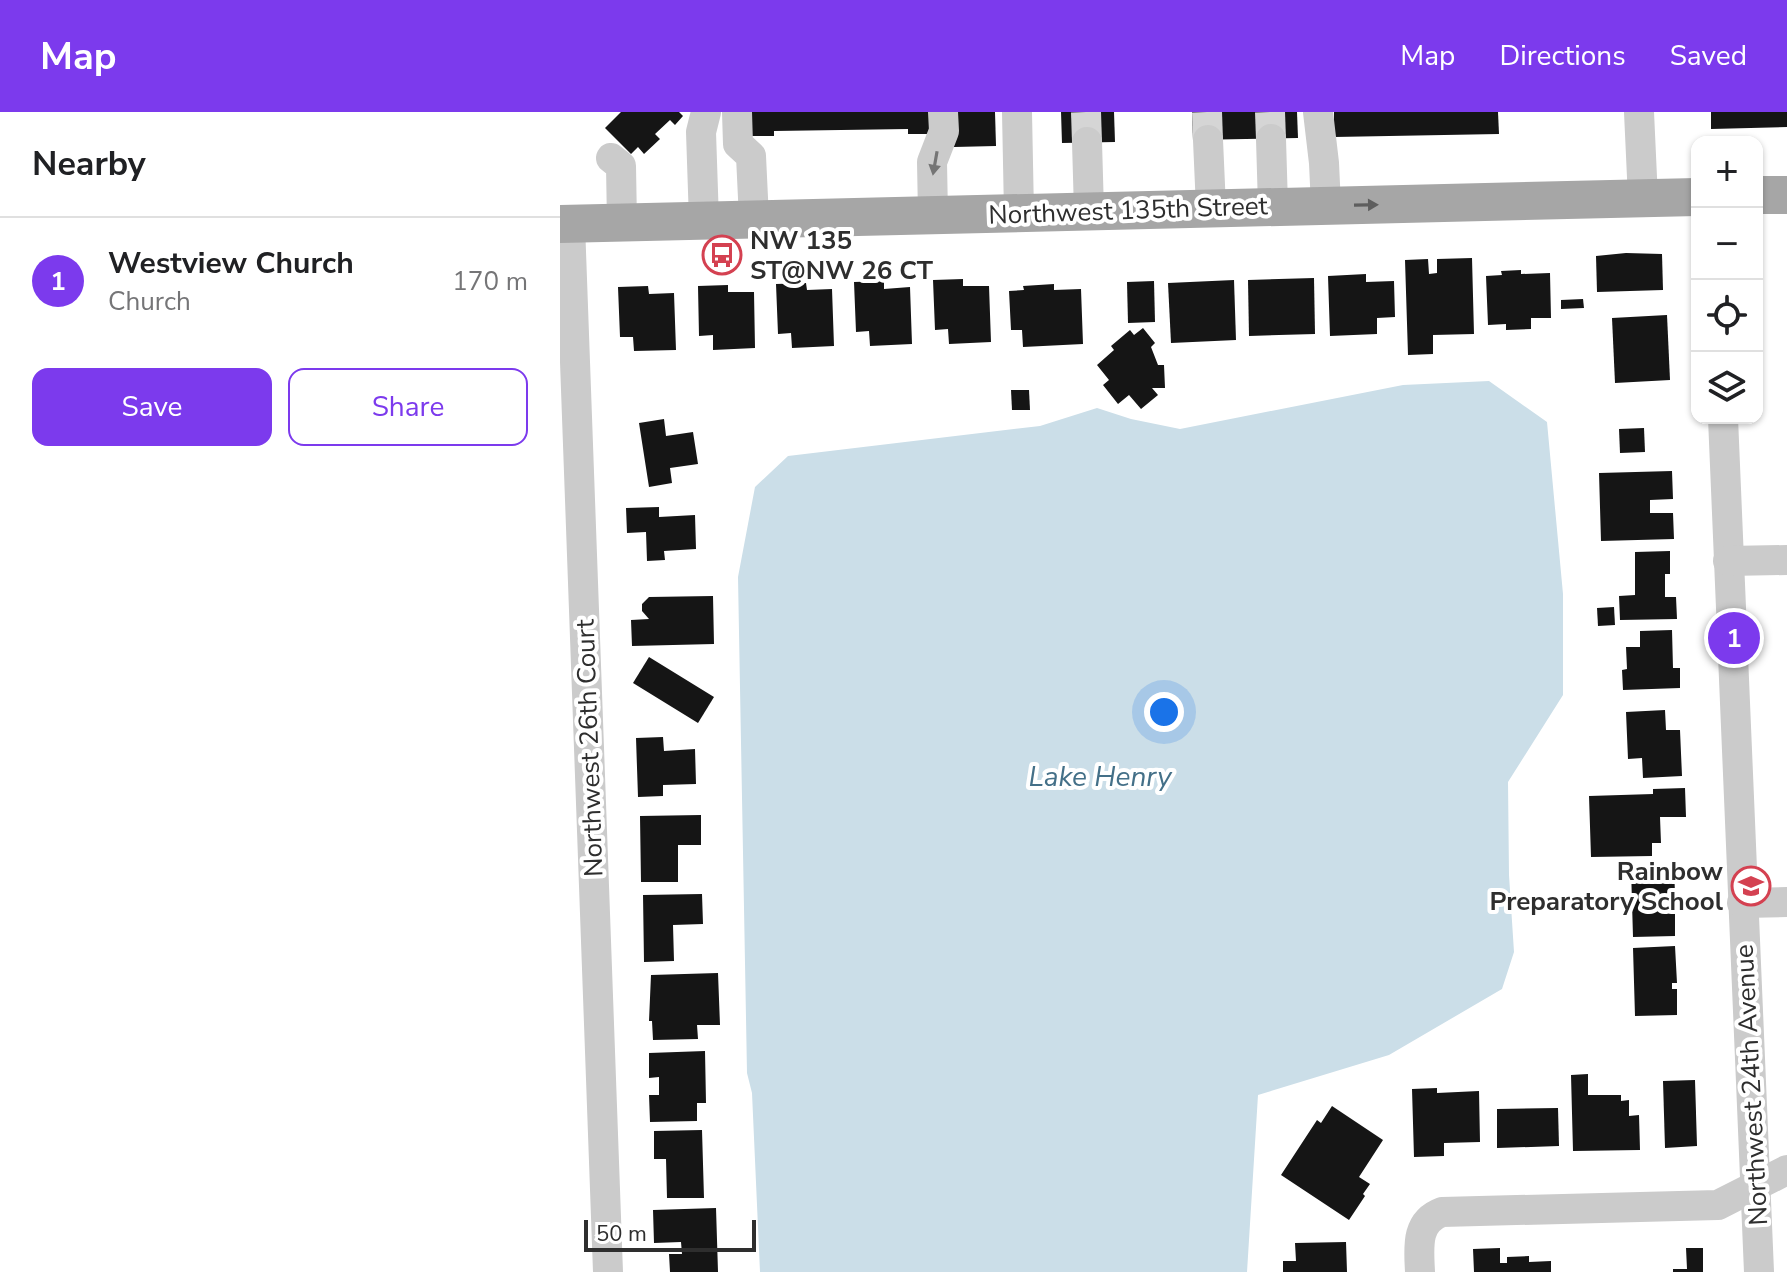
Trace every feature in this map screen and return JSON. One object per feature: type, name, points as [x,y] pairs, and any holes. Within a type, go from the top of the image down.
[{"type":"main road","points":[[1763,195],[1787,195]]},
{"type":"main road","name":"Northwest 135th Street","points":[[565,224],[1691,197]]},
{"type":"street","points":[[704,221],[701,132],[706,112]]},
{"type":"street","points":[[737,112],[738,144],[751,156],[754,219]]},
{"type":"street","points":[[933,215],[932,162],[944,131],[943,112]]},
{"type":"street","points":[[1017,112],[1019,213]]},
{"type":"street","points":[[1318,112],[1326,206]]},
{"type":"street","points":[[1639,112],[1643,199]]},
{"type":"street","points":[[1271,139],[1273,206]]},
{"type":"street","points":[[1208,140],[1211,208]]},
{"type":"street","points":[[1087,142],[1089,211]]},
{"type":"street","points":[[608,161],[621,166],[622,223]]},
{"type":"street","name":"Northwest 26th Court","points":[[565,224],[608,1272]]},
{"type":"street","name":"Northwest 24th Avenue","points":[[1723,424],[1759,1272]]},
{"type":"street","points":[[1728,561],[1787,560]]},
{"type":"street","points":[[1742,903],[1787,902]]},
{"type":"street","points":[[1420,1272],[1419,1238],[1428,1221],[1436,1214],[1447,1211],[1718,1205],[1787,1170]]},
{"type":"water","name":"Lake Henry","points":[[1489,381],[1547,422],[1563,594],[1563,695],[1508,782],[1514,952],[1502,989],[1389,1055],[1258,1095],[1247,1272],[760,1272],[752,1093],[747,1073],[738,577],[755,487],[788,456],[1040,426],[1097,408],[1180,429],[1403,385]]},
{"type":"building","points":[[621,112],[679,112],[683,116],[675,125],[670,120],[655,134],[660,139],[644,154],[638,147],[631,154],[605,128]]},
{"type":"building","points":[[745,112],[934,112],[934,134],[908,134],[908,129],[774,131],[774,136],[746,136]]},
{"type":"building","points":[[953,112],[995,112],[996,146],[954,147]]},
{"type":"building","points":[[1061,112],[1114,112],[1115,142],[1062,143]]},
{"type":"building","points":[[1192,112],[1297,112],[1298,138],[1193,140]]},
{"type":"building","points":[[1334,112],[1498,112],[1499,134],[1334,137]]},
{"type":"building","points":[[1711,112],[1787,112],[1787,127],[1711,129]]},
{"type":"building","points":[[1662,254],[1663,290],[1597,292],[1596,256]]},
{"type":"building","points":[[1472,258],[1474,334],[1433,335],[1433,354],[1408,355],[1405,260],[1428,259],[1429,274],[1437,273],[1437,259]]},
{"type":"building","points":[[1521,270],[1521,274],[1550,273],[1551,318],[1531,318],[1531,329],[1506,330],[1506,324],[1488,325],[1486,276]]},
{"type":"building","points":[[1366,274],[1366,282],[1394,281],[1395,317],[1377,318],[1377,334],[1330,336],[1328,276]]},
{"type":"building","points":[[1314,278],[1315,334],[1249,336],[1248,280]]},
{"type":"building","points":[[963,279],[963,286],[989,286],[991,342],[949,344],[948,329],[935,330],[933,280]]},
{"type":"building","points":[[1234,280],[1236,340],[1171,343],[1168,283]]},
{"type":"building","points":[[884,281],[884,289],[910,287],[912,344],[870,346],[869,331],[856,332],[854,282]]},
{"type":"building","points":[[1154,281],[1155,322],[1128,323],[1127,282]]},
{"type":"building","points":[[806,283],[807,290],[832,289],[834,346],[792,348],[791,333],[778,334],[776,284]]},
{"type":"building","points":[[1054,284],[1054,290],[1081,289],[1083,344],[1023,347],[1022,330],[1011,330],[1009,291],[1024,290],[1023,286]]},
{"type":"building","points":[[728,285],[728,292],[754,292],[755,348],[713,350],[713,335],[699,336],[698,286]]},
{"type":"building","points":[[648,286],[649,294],[674,293],[676,350],[634,351],[633,337],[620,337],[618,287]]},
{"type":"building","points":[[1583,299],[1584,308],[1561,309],[1561,300]]},
{"type":"building","points":[[1667,315],[1670,380],[1615,383],[1612,318]]},
{"type":"building","points":[[1143,328],[1155,343],[1151,347],[1158,365],[1164,365],[1165,388],[1152,388],[1158,395],[1141,409],[1129,395],[1118,404],[1103,385],[1109,380],[1097,365],[1114,350],[1111,346],[1130,330],[1134,335]]},
{"type":"building","points":[[1011,390],[1029,390],[1030,410],[1012,410]]},
{"type":"building","points":[[664,419],[666,436],[693,432],[698,464],[670,468],[672,483],[649,487],[639,423]]},
{"type":"building","points":[[1644,428],[1645,452],[1620,453],[1619,429]]},
{"type":"building","points":[[1672,471],[1673,499],[1650,500],[1650,513],[1673,513],[1674,539],[1601,541],[1599,473]]},
{"type":"building","points":[[659,507],[659,517],[695,515],[696,549],[664,551],[665,560],[647,561],[646,532],[627,533],[626,508]]},
{"type":"building","points":[[1670,551],[1670,574],[1665,574],[1665,597],[1676,597],[1677,619],[1620,620],[1619,596],[1635,595],[1635,552]]},
{"type":"building","points":[[713,596],[714,644],[632,646],[631,620],[649,619],[642,611],[642,604],[649,597]]},
{"type":"building","points":[[1614,607],[1615,625],[1598,626],[1597,608]]},
{"type":"building","points":[[1672,630],[1673,668],[1680,668],[1680,688],[1623,690],[1622,670],[1627,669],[1626,647],[1640,647],[1640,631]]},
{"type":"building","points":[[649,657],[714,697],[698,723],[633,683]]},
{"type":"building","points":[[1665,710],[1666,730],[1680,730],[1682,776],[1643,778],[1642,758],[1628,759],[1626,712]]},
{"type":"building","points":[[663,737],[664,751],[695,749],[696,784],[663,785],[663,796],[638,797],[636,738]]},
{"type":"building","points":[[1685,788],[1686,817],[1660,817],[1661,843],[1652,843],[1652,856],[1591,857],[1589,796],[1653,794],[1653,789]]},
{"type":"building","points":[[701,815],[701,845],[678,845],[678,882],[641,882],[640,816]]},
{"type":"building","points":[[1674,867],[1675,894],[1671,894],[1671,899],[1675,899],[1675,936],[1633,937],[1631,868]]},
{"type":"building","points":[[702,894],[703,924],[673,925],[674,961],[644,962],[643,895]]},
{"type":"building","points":[[1675,946],[1677,983],[1672,983],[1672,989],[1677,989],[1677,1015],[1635,1016],[1633,948]]},
{"type":"building","points":[[718,973],[720,1025],[697,1025],[698,1039],[653,1040],[652,1021],[649,1021],[651,975]]},
{"type":"building","points":[[705,1051],[706,1103],[697,1103],[697,1121],[650,1122],[649,1095],[659,1095],[659,1077],[649,1078],[649,1053]]},
{"type":"building","points":[[1588,1074],[1588,1095],[1621,1095],[1621,1101],[1629,1100],[1629,1116],[1639,1115],[1640,1150],[1573,1151],[1571,1075]]},
{"type":"building","points":[[1695,1080],[1697,1146],[1665,1148],[1663,1081]]},
{"type":"building","points":[[1437,1088],[1437,1093],[1479,1091],[1480,1142],[1444,1143],[1444,1156],[1414,1157],[1412,1089]]},
{"type":"building","points":[[1332,1106],[1383,1140],[1359,1177],[1370,1184],[1349,1220],[1281,1175],[1317,1120],[1321,1123]]},
{"type":"building","points":[[1558,1108],[1559,1146],[1497,1148],[1497,1109]]},
{"type":"building","points":[[702,1130],[704,1198],[667,1198],[666,1159],[654,1159],[654,1131]]},
{"type":"building","points":[[716,1208],[718,1272],[670,1272],[669,1254],[682,1254],[681,1242],[654,1243],[653,1210]]},
{"type":"building","points":[[1346,1242],[1347,1272],[1283,1272],[1283,1261],[1296,1261],[1295,1243]]},
{"type":"building","points":[[1500,1248],[1500,1263],[1507,1263],[1507,1257],[1529,1256],[1529,1262],[1551,1261],[1551,1272],[1474,1272],[1473,1249]]},
{"type":"building","points":[[1686,1248],[1703,1248],[1703,1272],[1673,1272],[1673,1269],[1687,1269]]},
{"type":"tunnel","points":[[1086,112],[1087,142]]},
{"type":"tunnel","points":[[1207,112],[1208,140]]},
{"type":"tunnel","points":[[1270,112],[1271,139]]},
{"type":"place","name":"NW 135 ST@NW 26 CT","points":[[722,255]]},
{"type":"place","name":"Westview Church","points":[[1734,638]]},
{"type":"place","name":"Rainbow Preparatory School","points":[[1751,886]]}]
